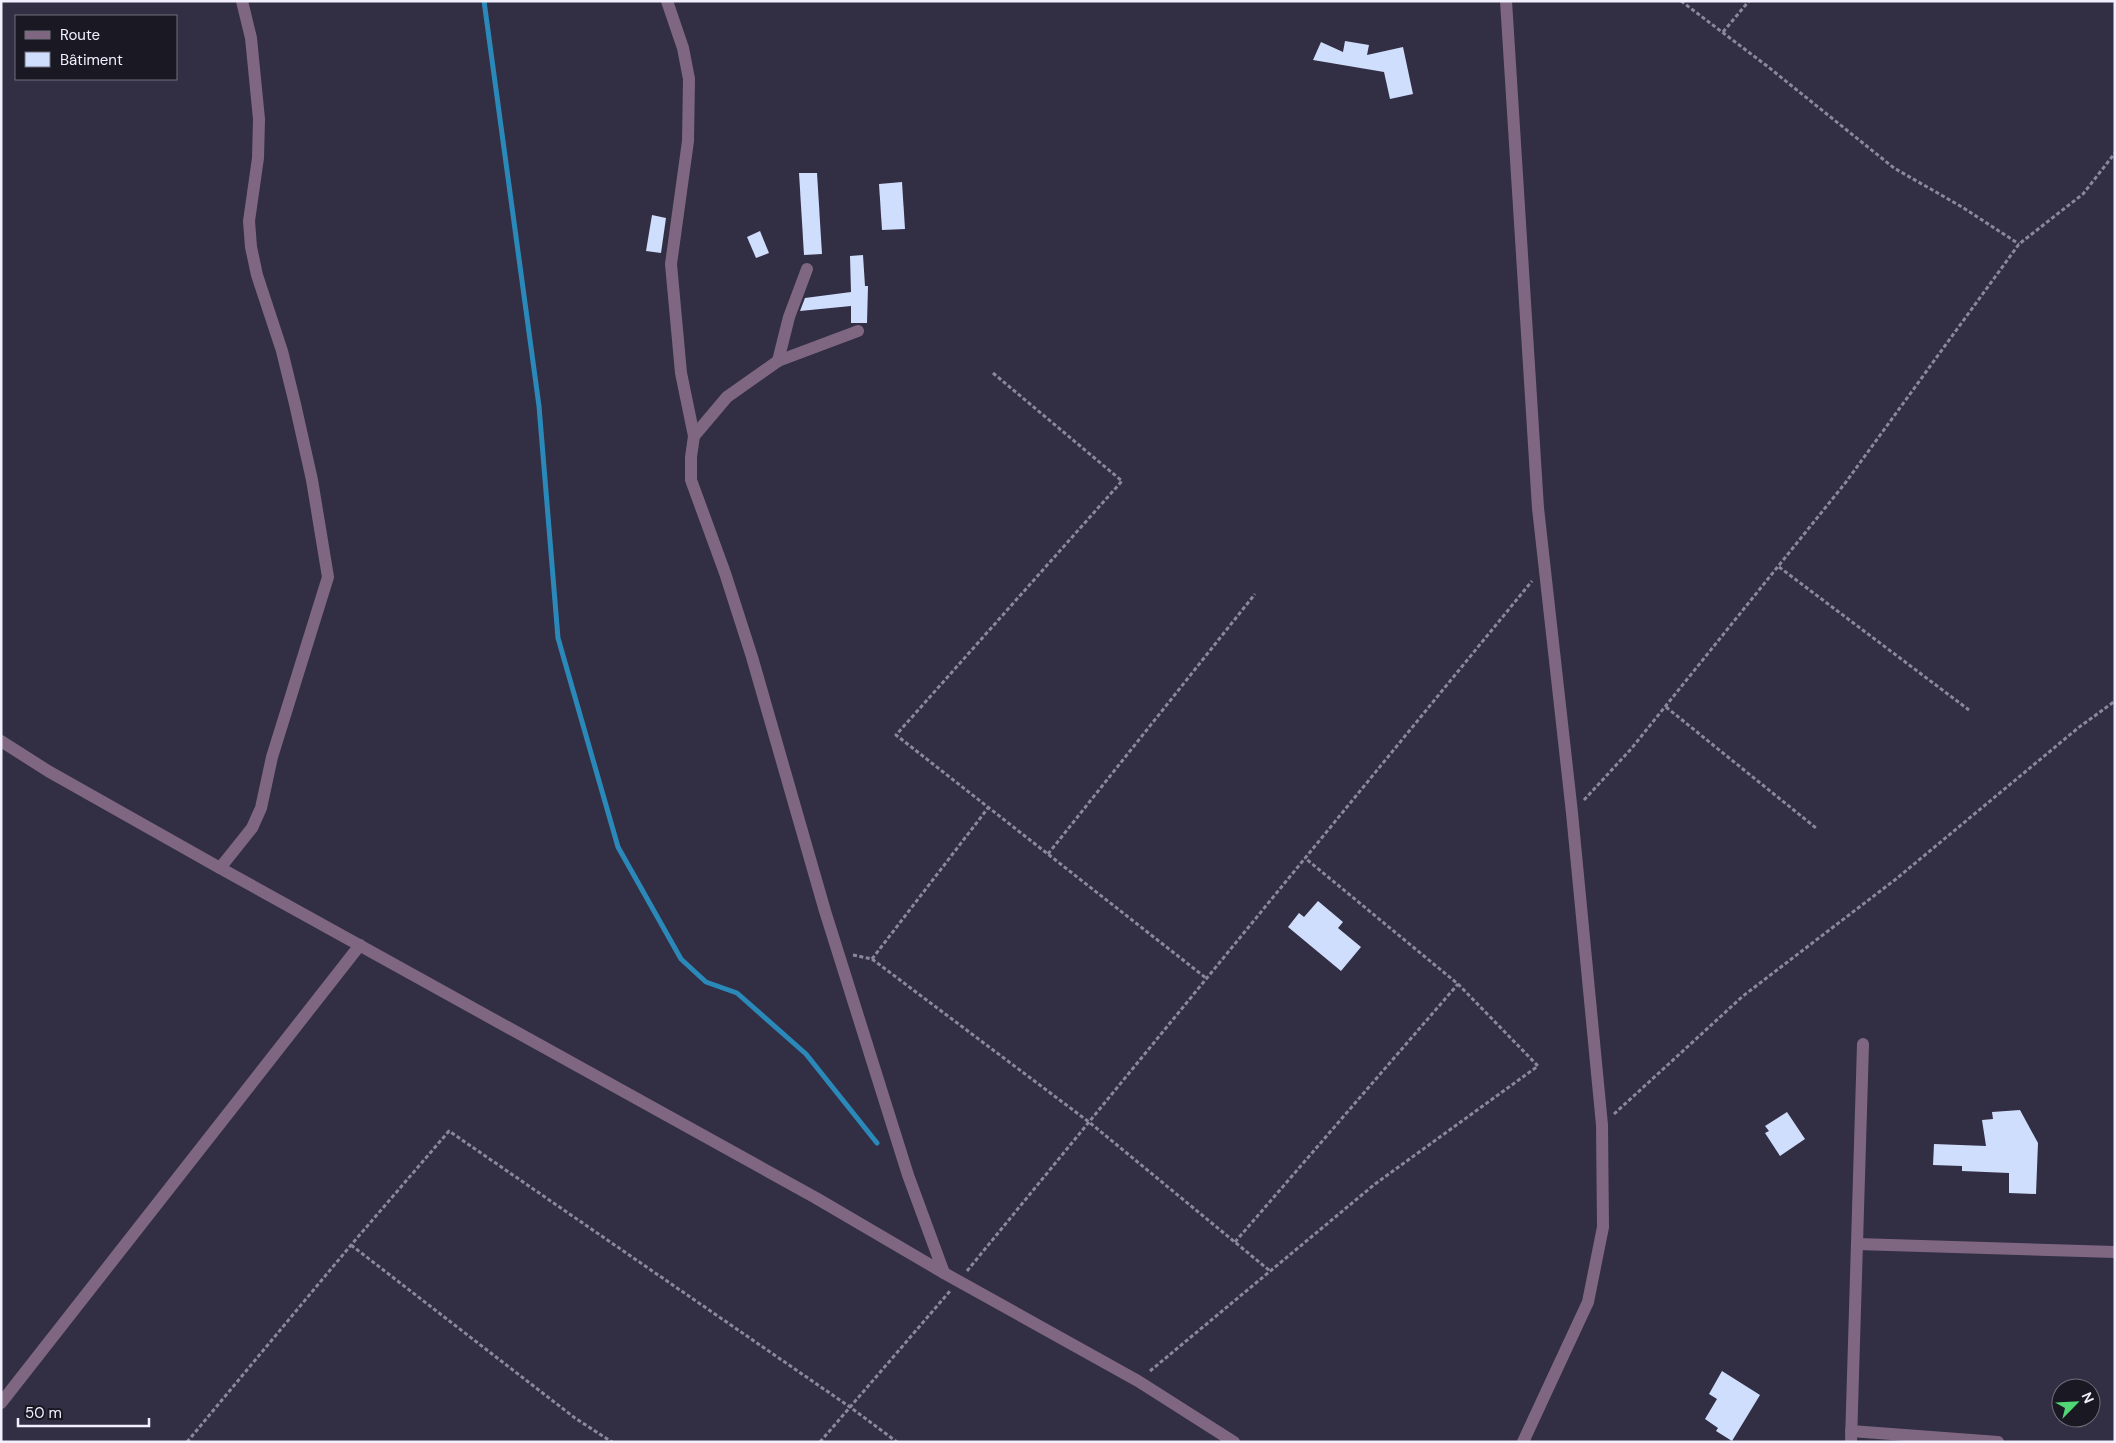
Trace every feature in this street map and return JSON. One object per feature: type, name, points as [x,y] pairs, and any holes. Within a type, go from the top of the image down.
[{"type":"street","points":[[220,868],[252,828],[261,808],[272,757],[328,577],[312,480],[282,350],[257,275],[251,247],[249,221],[258,158],[258,119],[251,38],[242,1]]},
{"type":"street","points":[[667,1],[683,48],[690,79],[688,141],[671,264],[681,373],[694,436],[690,457],[690,480],[752,658],[802,836],[838,952],[908,1175],[944,1273]]},
{"type":"street","points":[[1506,1],[1536,479],[1572,813],[1602,1125],[1603,1227],[1588,1302],[1523,1442]]},
{"type":"street","points":[[778,361],[789,317],[807,268]]},
{"type":"street","points":[[694,436],[727,397],[778,361],[858,331]]},
{"type":"street","points":[[1,741],[48,771],[220,868],[799,1189],[958,1281],[1138,1381],[1234,1442]]},
{"type":"street","points":[[1,1403],[360,945]]},
{"type":"street","points":[[1863,1044],[1851,1436],[1998,1442]]},
{"type":"street","points":[[1857,1244],[2115,1252]]},
{"type":"path","points":[[1681,1],[1836,120],[1894,168],[1962,207],[2020,244]]},
{"type":"path","points":[[1723,32],[1749,1]]},
{"type":"path","points":[[1572,813],[1631,749],[1846,482],[2020,244],[2083,194],[2115,153]]},
{"type":"path","points":[[993,373],[1122,481],[896,735],[1206,978]]},
{"type":"path","points":[[820,1442],[958,1281],[1545,565]]},
{"type":"path","points":[[1778,567],[1969,710]]},
{"type":"path","points":[[1048,854],[1255,594]]},
{"type":"path","points":[[1602,1125],[1743,996],[1896,879],[2078,728],[2115,701]]},
{"type":"path","points":[[1666,706],[1816,828]]},
{"type":"path","points":[[872,959],[988,808]]},
{"type":"path","points":[[1138,1381],[1376,1184],[1538,1066],[1458,984],[1305,858]]},
{"type":"path","points":[[838,952],[872,959],[1089,1122],[1270,1271]]},
{"type":"path","points":[[1236,1242],[1458,984]]},
{"type":"path","points":[[186,1442],[449,1131],[850,1407],[897,1442]]},
{"type":"path","points":[[351,1245],[575,1418],[612,1442]]},
{"type":"building","points":[[1345,41],[1369,45],[1367,55],[1403,47],[1413,94],[1390,99],[1384,72],[1313,60],[1321,42],[1343,52]]},
{"type":"building","points":[[799,173],[817,173],[822,254],[804,255]]},
{"type":"building","points":[[902,182],[905,229],[882,230],[879,184]]},
{"type":"building","points":[[652,215],[666,218],[661,253],[646,251]]},
{"type":"building","points":[[760,231],[769,253],[756,258],[747,237]]},
{"type":"building","points":[[863,255],[865,286],[868,286],[867,323],[851,323],[851,306],[800,311],[805,298],[851,292],[850,256]]},
{"type":"building","points":[[1318,901],[1343,922],[1338,928],[1361,947],[1341,971],[1288,927],[1299,913],[1304,917]]},
{"type":"building","points":[[2020,1110],[2038,1143],[2036,1194],[2009,1193],[2009,1173],[1962,1171],[1962,1166],[1933,1165],[1934,1144],[1986,1146],[1982,1120],[1993,1119],[1992,1112]]},
{"type":"building","points":[[1787,1112],[1805,1139],[1780,1156],[1765,1133],[1769,1131],[1765,1126]]},
{"type":"building","points":[[1722,1371],[1760,1395],[1732,1441],[1716,1431],[1718,1428],[1705,1419],[1717,1399],[1709,1394]]},
{"type":"waterway","points":[[484,1],[539,406],[558,638],[618,847],[681,959],[706,982],[737,993],[806,1054],[877,1143]]}]
